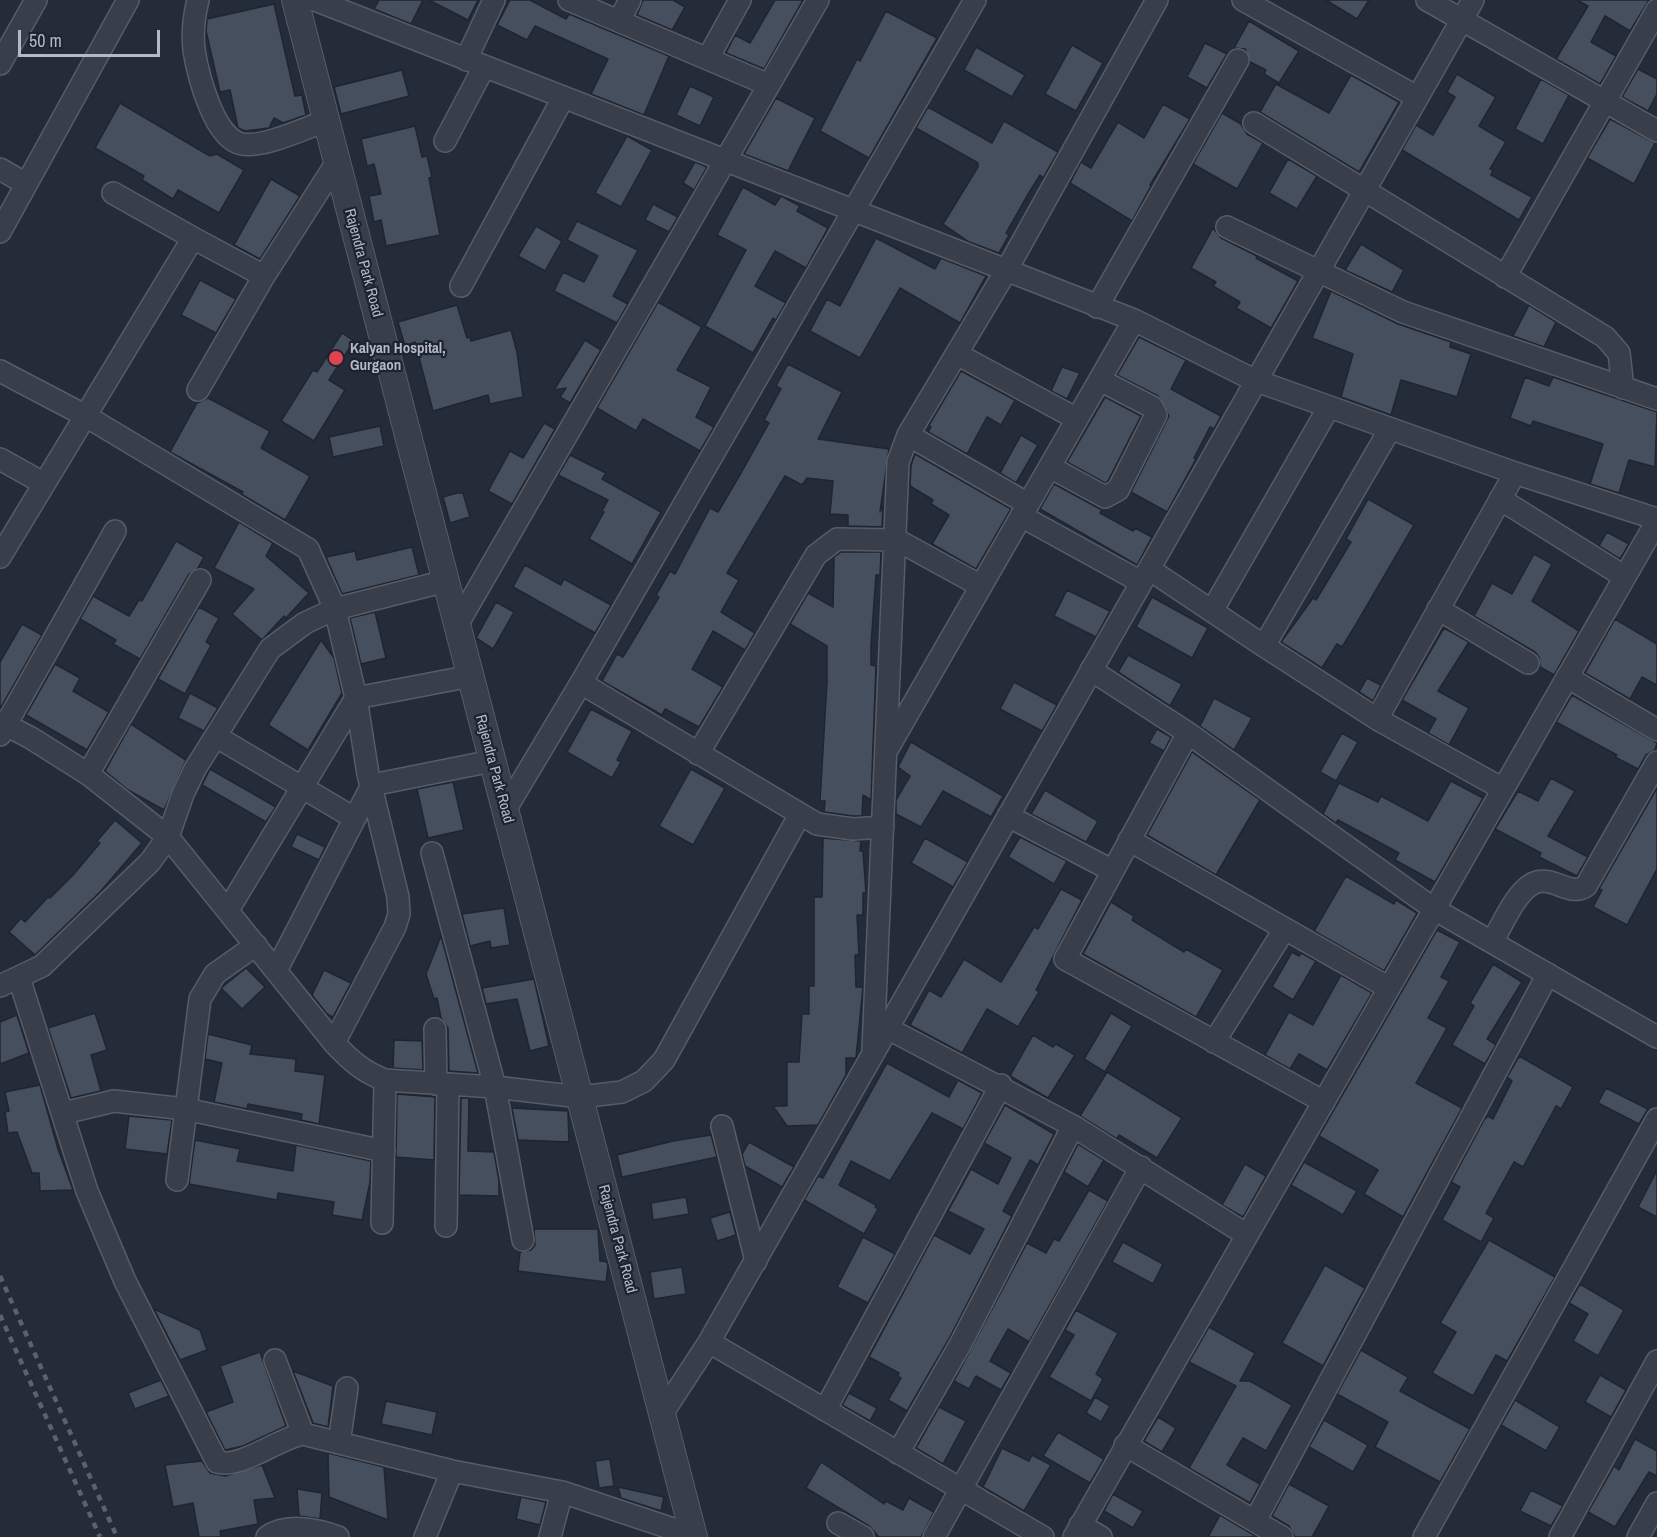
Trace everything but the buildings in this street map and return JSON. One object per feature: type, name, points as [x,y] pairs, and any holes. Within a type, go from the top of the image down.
[{"type":"street","points":[[0,64],[36,0]]},
{"type":"street","points":[[0,232],[128,0]]},
{"type":"street","points":[[198,0],[194,18],[194,50],[214,118],[225,135],[242,144],[265,141],[326,121]]},
{"type":"street","name":"Rajendra Park Road","points":[[295,0],[694,1536]]},
{"type":"street","points":[[315,0],[1134,320],[1254,380],[1515,473],[1657,520],[1077,1531],[1101,1537]]},
{"type":"street","points":[[445,141],[475,63],[494,0]]},
{"type":"street","points":[[569,0],[708,57],[769,85]]},
{"type":"street","points":[[619,21],[630,0]]},
{"type":"street","points":[[708,57],[740,0]]},
{"type":"street","points":[[457,625],[818,0]]},
{"type":"street","points":[[505,810],[581,683],[975,0]]},
{"type":"street","points":[[873,1056],[897,540],[896,473],[908,435],[1006,271],[1157,0]]},
{"type":"street","points":[[1243,0],[1417,97]]},
{"type":"street","points":[[1427,0],[1657,131]]},
{"type":"street","points":[[662,1413],[709,1342],[756,1261],[1254,380],[1473,0]]},
{"type":"street","points":[[1505,277],[1657,10]]},
{"type":"street","points":[[1097,307],[1238,60]]},
{"type":"street","points":[[461,286],[563,98]]},
{"type":"street","points":[[1254,123],[1605,337],[1619,353],[1623,388]]},
{"type":"street","points":[[198,390],[264,276],[337,162]]},
{"type":"street","points":[[0,169],[26,184]]},
{"type":"street","points":[[112,193],[264,276]]},
{"type":"street","points":[[1227,227],[1317,273],[1403,312],[1657,399]]},
{"type":"street","points":[[0,556],[193,238]]},
{"type":"street","points":[[886,751],[1134,320]]},
{"type":"street","points":[[957,354],[1077,419]]},
{"type":"street","points":[[0,370],[84,415],[308,549],[335,609],[398,897],[399,914],[395,927],[334,1043]]},
{"type":"street","points":[[1050,467],[1105,497],[1118,490],[1156,415],[1152,407],[1100,380]]},
{"type":"street","points":[[1212,611],[1329,407]]},
{"type":"street","points":[[1264,646],[1390,429]]},
{"type":"street","points":[[908,435],[1025,510],[1212,611],[1377,719],[1503,789]]},
{"type":"street","points":[[0,459],[43,483]]},
{"type":"street","points":[[1377,719],[1515,473]]},
{"type":"street","points":[[1500,499],[1625,577]]},
{"type":"street","points":[[115,531],[2,727],[88,774],[168,837],[334,1043],[352,1062],[368,1073],[385,1080],[495,1087],[580,1097],[622,1092],[644,1081],[664,1060],[799,816]]},
{"type":"street","points":[[698,754],[816,555],[837,539],[897,540],[981,585]]},
{"type":"street","points":[[88,774],[200,580]]},
{"type":"street","points":[[446,580],[335,609],[305,623],[270,649],[256,668],[187,786],[168,837],[123,891],[42,966],[10,982],[64,1113],[87,1191],[125,1281],[217,1462],[225,1465],[290,1436],[303,1434],[452,1471],[562,1492],[694,1536]]},
{"type":"street","points":[[1438,609],[1528,663]]},
{"type":"street","points":[[1091,670],[1188,733],[1434,909],[1657,1036]]},
{"type":"street","points":[[228,910],[356,698],[471,676]]},
{"type":"street","points":[[1567,677],[1657,730]]},
{"type":"street","points":[[581,683],[817,825],[853,829],[883,827]]},
{"type":"street","points":[[1188,733],[1065,959],[1324,1102]]},
{"type":"street","points":[[218,736],[354,818]]},
{"type":"street","points":[[372,785],[492,761]]},
{"type":"street","points":[[1492,942],[1517,900],[1535,882],[1543,880],[1575,890],[1586,886],[1657,762]]},
{"type":"street","points":[[276,971],[372,785]]},
{"type":"street","points":[[1008,816],[1113,871]]},
{"type":"street","points":[[1130,840],[1389,988]]},
{"type":"street","points":[[432,853],[495,1087],[523,1240]]},
{"type":"street","points":[[1214,1042],[1284,930]]},
{"type":"street","points":[[177,1180],[200,999],[215,974],[256,945]]},
{"type":"street","points":[[1255,1521],[1548,974]]},
{"type":"street","points":[[887,1028],[1001,1085],[1073,1126],[1247,1235]]},
{"type":"street","points":[[435,1029],[442,1085],[446,1226]]},
{"type":"street","points":[[382,1223],[385,1080]]},
{"type":"street","points":[[825,1410],[1001,1085]]},
{"type":"street","points":[[64,1113],[114,1101],[185,1109],[384,1151]]},
{"type":"street","points":[[1424,1537],[1657,1119]]},
{"type":"street","points":[[722,1126],[756,1261]]},
{"type":"street","points":[[898,1453],[961,1342],[1073,1126]]},
{"type":"street","points":[[934,1537],[1141,1167]]},
{"type":"street","points":[[709,1342],[1042,1537]]},
{"type":"street","points":[[275,1360],[303,1434]]},
{"type":"street","points":[[1560,1537],[1657,1361]]},
{"type":"street","points":[[339,1443],[347,1388]]},
{"type":"street","points":[[1125,1445],[1282,1537]]},
{"type":"street","points":[[425,1537],[452,1471]]},
{"type":"street","points":[[550,1537],[562,1492]]},
{"type":"street","points":[[1638,1537],[1657,1503]]},
{"type":"street","points":[[838,1523],[863,1537]]},
{"type":"street","points":[[267,1537],[275,1531],[307,1528],[338,1537]]},
{"type":"railway","points":[[0,1276],[117,1537]]},
{"type":"railway","points":[[0,1315],[100,1537]]},
{"type":"place","name":"Kalyan Hospital, Gurgaon","points":[[336,358]]}]
